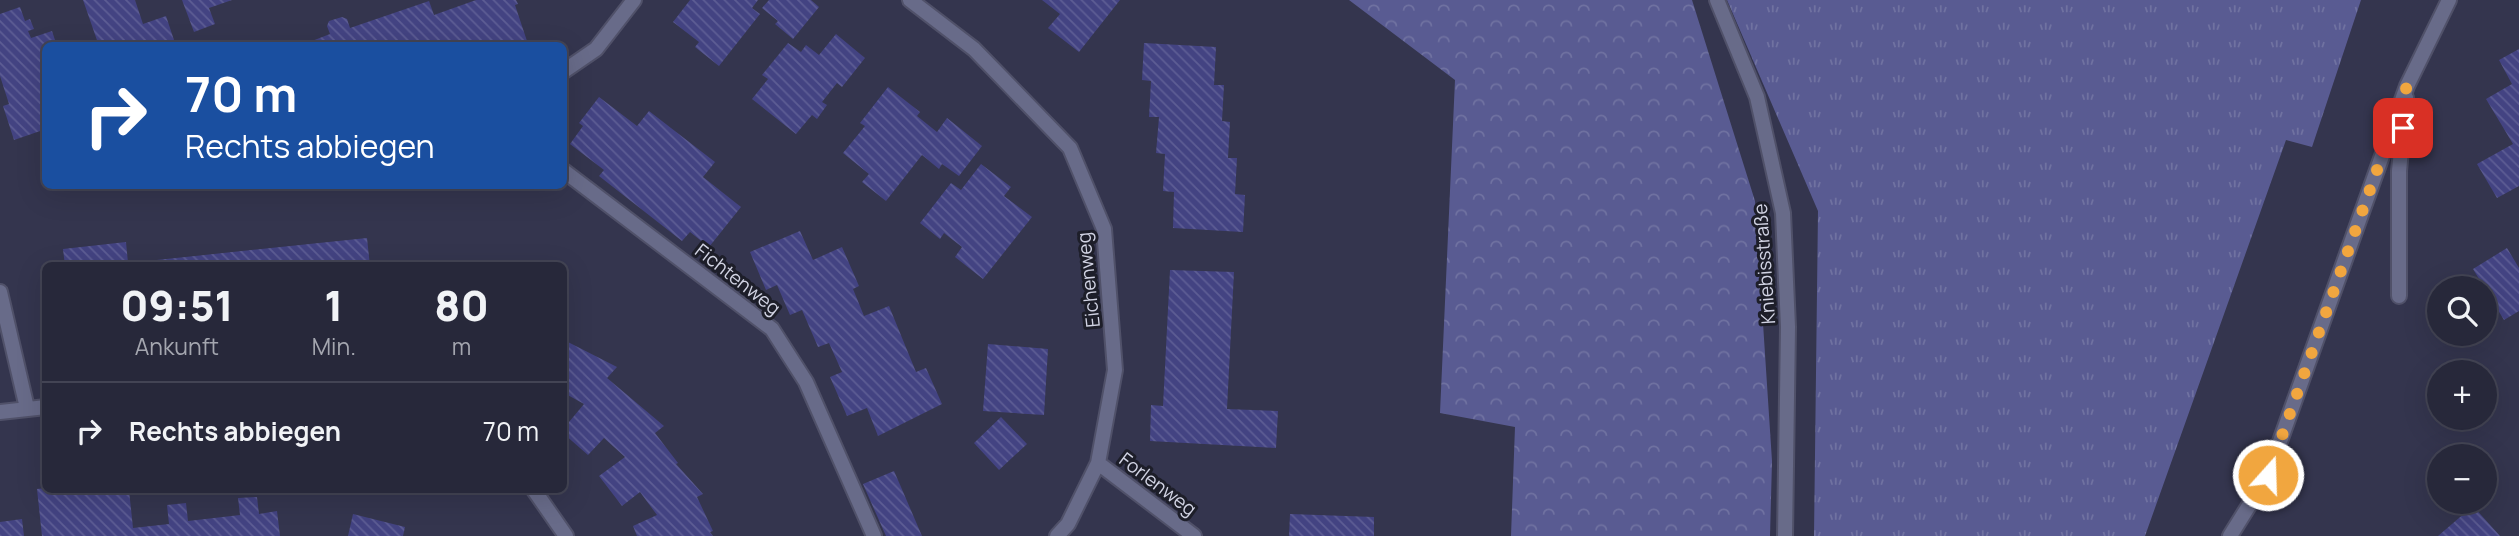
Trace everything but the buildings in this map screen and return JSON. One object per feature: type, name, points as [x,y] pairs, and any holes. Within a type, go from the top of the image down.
[{"type":"street","points":[[567,69],[596,49],[634,0]]},
{"type":"street","name":"Eichenweg","points":[[909,0],[974,49],[1070,148],[1104,229],[1115,370],[1098,463],[1068,524],[1056,536]]},
{"type":"street","name":"Kniebisstraße","points":[[1717,0],[1758,97],[1783,213],[1788,327],[1785,536]]},
{"type":"street","points":[[2230,536],[2268,475],[2407,86],[2449,0]]},
{"type":"street","points":[[2399,296],[2399,171],[2407,86]]},
{"type":"street","name":"Fichtenweg","points":[[567,173],[772,329],[806,382],[874,536]]},
{"type":"street","points":[[0,292],[27,408]]},
{"type":"street","points":[[0,412],[42,407]]},
{"type":"street","name":"Forlenweg","points":[[1098,463],[1194,536]]},
{"type":"street","points":[[536,493],[566,536]]},
{"type":"green space","points":[[1349,0],[1692,0],[1755,201],[1772,461],[1770,536],[1511,536],[1515,427],[1440,413],[1455,80]]},
{"type":"green space","points":[[1727,0],[2361,0],[2312,147],[2286,140],[2145,536],[1814,536],[1818,211]]},
{"type":"route","points":[[2268,475],[2407,86],[2403,128]]}]
